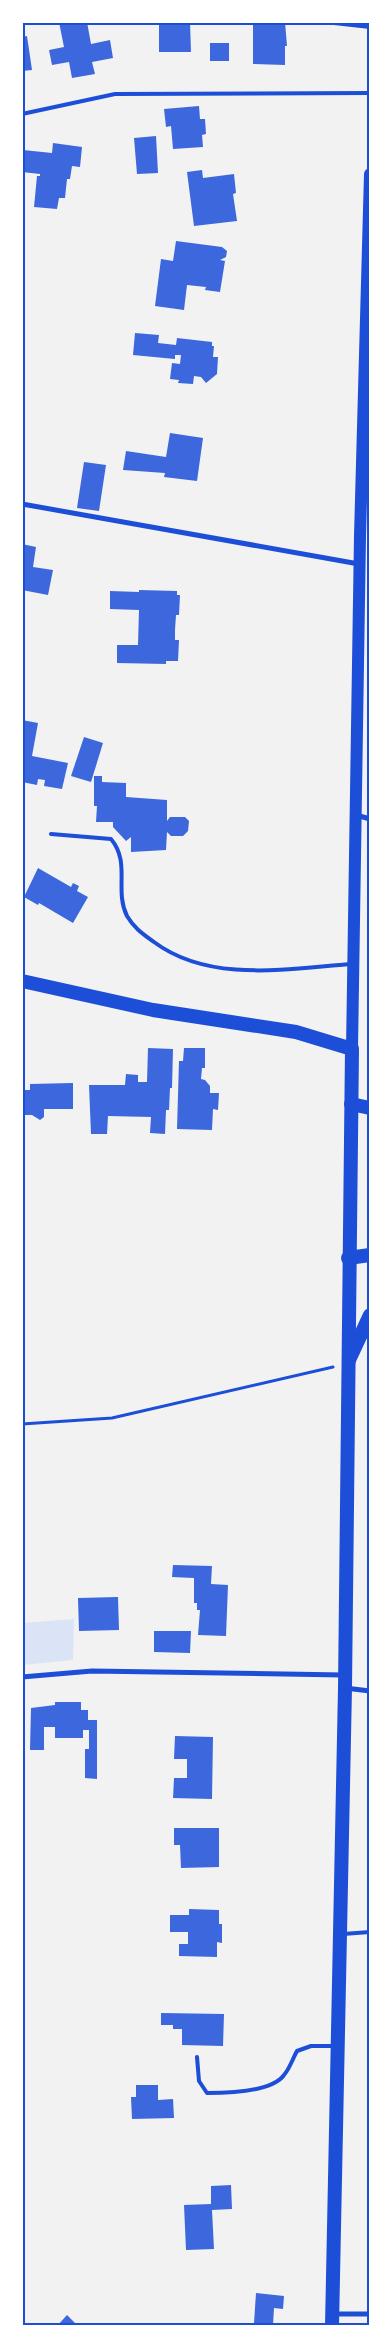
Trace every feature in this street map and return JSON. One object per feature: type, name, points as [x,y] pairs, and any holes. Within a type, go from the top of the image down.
[{"type":"highway","points":[[22,981],[153,1010],[296,1032],[352,1048],[348,1258],[345,1681],[333,2320]]},
{"type":"highway","points":[[351,1104],[370,1108]]},
{"type":"highway","points":[[348,1258],[370,1254]]},
{"type":"highway","points":[[347,1364],[370,1315]]},
{"type":"main road","points":[[352,1048],[360,564],[365,537],[370,174]]},
{"type":"street","points":[[22,504],[360,564]]},
{"type":"street","points":[[356,815],[370,819]]},
{"type":"street","points":[[22,1677],[92,1671],[345,1681],[370,1691]]},
{"type":"street","points":[[333,2320],[370,2314]]},
{"type":"lane","points":[[325,22],[370,27]]},
{"type":"lane","points":[[22,114],[115,94],[370,94]]},
{"type":"lane","points":[[51,834],[111,839],[118,848],[122,859],[122,895],[126,914],[136,929],[162,949],[186,960],[221,969],[263,970],[352,964]]},
{"type":"lane","points":[[340,1934],[370,1932]]},
{"type":"lane","points":[[197,2057],[199,2081],[207,2093],[234,2093],[258,2090],[284,2077],[297,2051],[311,2046],[339,2046]]},
{"type":"path","points":[[22,1424],[112,1418],[347,1364]]},
{"type":"shaded area","points":[[74,1619],[73,1660],[23,1665],[23,1623]]},
{"type":"building","points":[[59,22],[87,22],[91,44],[110,40],[113,58],[92,62],[95,74],[72,78],[69,62],[52,65],[49,50],[64,47]]},
{"type":"building","points":[[159,22],[190,22],[191,52],[159,52]]},
{"type":"building","points":[[253,22],[285,22],[287,46],[285,46],[285,65],[253,64]]},
{"type":"building","points":[[27,36],[32,70],[22,71],[22,37]]},
{"type":"building","points":[[210,43],[229,43],[229,61],[210,61]]},
{"type":"building","points":[[199,106],[200,119],[205,119],[206,134],[202,135],[203,147],[173,149],[171,126],[166,127],[164,109]]},
{"type":"building","points":[[156,136],[158,173],[137,174],[134,138]]},
{"type":"building","points":[[53,143],[82,147],[80,167],[72,166],[70,179],[67,179],[65,198],[59,198],[57,209],[34,207],[37,176],[40,176],[40,174],[22,172],[23,150],[52,153]]},
{"type":"building","points":[[202,170],[203,178],[234,174],[236,193],[233,194],[237,221],[194,226],[187,172]]},
{"type":"building","points":[[176,241],[222,247],[227,251],[226,257],[220,260],[225,261],[220,292],[205,290],[206,287],[187,285],[184,310],[155,306],[161,259],[173,261]]},
{"type":"building","points":[[135,333],[159,335],[158,343],[176,345],[177,338],[212,342],[212,346],[214,346],[213,357],[218,357],[217,374],[206,383],[201,377],[194,376],[193,384],[178,383],[179,380],[170,379],[172,363],[180,364],[181,355],[175,355],[175,359],[133,355]]},
{"type":"building","points":[[170,433],[203,438],[197,481],[164,477],[165,473],[123,470],[126,451],[166,457]]},
{"type":"building","points":[[84,462],[106,465],[99,511],[77,508]]},
{"type":"building","points":[[22,544],[36,547],[33,567],[53,570],[48,595],[22,590]]},
{"type":"building","points":[[139,590],[177,591],[177,595],[180,595],[179,615],[176,615],[175,630],[175,640],[179,640],[178,661],[166,661],[166,664],[117,663],[117,645],[138,645],[139,610],[110,609],[110,591],[139,592]]},
{"type":"building","points":[[22,720],[38,723],[32,756],[68,763],[62,789],[44,786],[45,780],[38,779],[37,785],[22,782]]},
{"type":"building","points":[[84,737],[103,743],[91,782],[71,776]]},
{"type":"building","points":[[94,776],[102,776],[102,782],[126,783],[126,797],[167,800],[167,821],[170,817],[185,817],[189,821],[188,831],[183,836],[171,836],[167,832],[166,850],[131,852],[131,837],[126,841],[113,827],[113,822],[96,822],[97,806],[94,806]]},
{"type":"building","points":[[38,868],[71,887],[73,883],[79,886],[77,891],[88,897],[73,923],[39,903],[38,905],[24,897]]},
{"type":"building","points":[[148,1048],[173,1049],[172,1088],[170,1088],[169,1110],[166,1110],[165,1134],[150,1133],[151,1117],[108,1116],[107,1134],[91,1134],[89,1085],[125,1085],[126,1074],[138,1075],[138,1082],[147,1082]]},
{"type":"building","points":[[184,1048],[205,1048],[205,1068],[202,1068],[201,1079],[205,1080],[210,1086],[210,1093],[219,1093],[218,1110],[213,1109],[212,1130],[177,1129],[179,1061],[183,1061]]},
{"type":"building","points":[[73,1083],[73,1109],[44,1109],[44,1117],[40,1120],[32,1115],[22,1115],[22,1090],[30,1090],[30,1084]]},
{"type":"building","points":[[173,1565],[212,1566],[211,1584],[228,1585],[226,1636],[198,1635],[200,1610],[197,1610],[197,1603],[194,1603],[194,1578],[172,1577]]},
{"type":"building","points":[[118,1597],[119,1630],[79,1631],[78,1598]]},
{"type":"building","points":[[154,1631],[191,1631],[190,1653],[154,1652]]},
{"type":"building","points":[[55,1702],[81,1702],[81,1710],[88,1710],[88,1720],[97,1720],[97,1779],[85,1778],[85,1749],[89,1749],[89,1730],[83,1730],[83,1738],[55,1738],[55,1727],[44,1727],[44,1750],[30,1750],[31,1708],[55,1705]]},
{"type":"building","points":[[175,1736],[213,1737],[212,1799],[173,1798],[174,1778],[187,1778],[187,1759],[174,1759]]},
{"type":"building","points":[[174,1828],[219,1828],[219,1867],[181,1868],[180,1845],[174,1845]]},
{"type":"building","points":[[189,1909],[219,1910],[219,1924],[222,1924],[222,1943],[217,1942],[217,1957],[179,1956],[179,1944],[188,1944],[188,1932],[170,1932],[170,1915],[189,1915]]},
{"type":"building","points":[[161,2013],[224,2014],[223,2046],[182,2045],[182,2029],[173,2029],[173,2025],[161,2025]]},
{"type":"building","points":[[136,2085],[158,2085],[158,2100],[173,2099],[174,2118],[132,2119],[131,2097],[136,2097]]},
{"type":"building","points":[[231,2185],[232,2209],[212,2210],[214,2249],[186,2250],[184,2205],[211,2204],[211,2186]]},
{"type":"building","points":[[256,2293],[284,2296],[283,2309],[274,2308],[273,2325],[254,2323]]},
{"type":"building","points":[[67,2315],[78,2326],[57,2326]]}]
